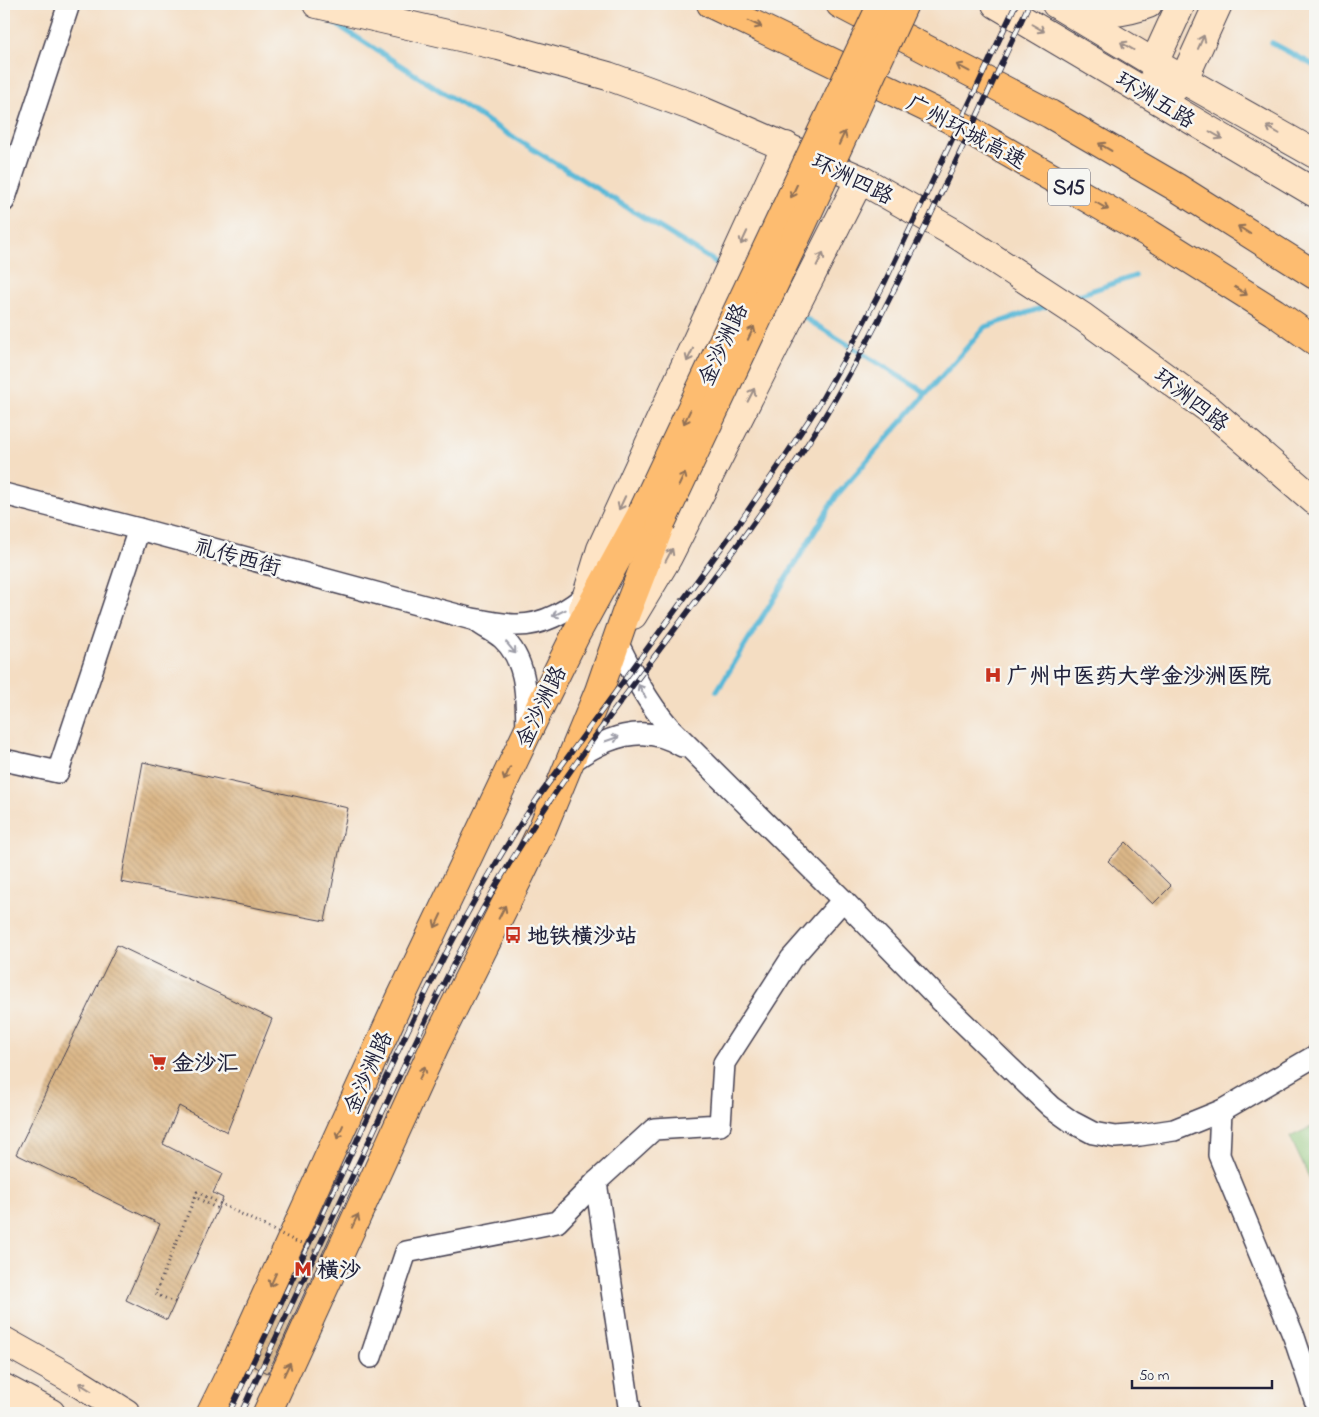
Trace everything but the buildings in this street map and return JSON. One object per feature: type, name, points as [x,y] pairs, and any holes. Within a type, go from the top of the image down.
[{"type":"main road","name":"广州环城高速","points":[[711,4],[948,118],[1150,234],[1274,312],[1315,341]]},
{"type":"main road","name":"S15","points":[[840,4],[1050,114],[1176,187],[1315,275]]},
{"type":"main road","name":"金沙洲路","points":[[267,1413],[435,1045],[520,875],[570,763],[617,642],[643,567],[651,518],[882,4]]},
{"type":"main road","name":"金沙洲路","points":[[211,1413],[396,1008],[526,734],[576,634],[610,573],[651,518],[802,226],[904,4]]},
{"type":"street","points":[[4,201],[69,4]]},
{"type":"street","name":"环洲四路","points":[[317,4],[499,46],[608,76],[693,107],[860,179],[956,234],[1083,317],[1210,410],[1315,501]]},
{"type":"street","name":"环洲五路","points":[[996,4],[1315,193]]},
{"type":"street","points":[[1062,8],[1103,13],[1137,8],[1148,4]]},
{"type":"street","points":[[1159,101],[1154,63],[1181,4]]},
{"type":"street","points":[[1159,101],[1184,79],[1218,4]]},
{"type":"street","name":"环洲五路","points":[[1062,8],[1154,63],[1315,154]]},
{"type":"street","points":[[576,634],[601,549],[786,146]]},
{"type":"street","points":[[860,179],[668,558],[617,642],[654,710],[940,1000],[1051,1107],[1072,1122],[1093,1133],[1114,1137],[1174,1130],[1221,1111],[1315,1056]]},
{"type":"street","name":"礼传西街","points":[[4,494],[472,619]]},
{"type":"street","points":[[4,760],[58,772],[140,529]]},
{"type":"street","points":[[472,619],[516,625],[533,623],[563,612],[588,594],[610,573]]},
{"type":"street","points":[[472,619],[502,638],[516,653],[526,691],[526,734]]},
{"type":"street","points":[[570,763],[587,750],[606,740],[624,735],[643,733],[658,735],[696,754]]},
{"type":"street","points":[[371,1357],[406,1252],[557,1222],[596,1182],[654,1130],[720,1125],[724,1063],[791,959],[843,900]]},
{"type":"street","points":[[1221,1111],[1219,1155],[1294,1337],[1315,1400]]},
{"type":"street","points":[[596,1182],[630,1413]]},
{"type":"street","points":[[4,1341],[77,1382],[126,1413]]},
{"type":"street","points":[[4,1388],[51,1413]]},
{"type":"path","points":[[175,1302],[155,1294],[198,1192],[353,1270]]},
{"type":"path","points":[[195,1198],[218,1209]]},
{"type":"green space","points":[[1315,1125],[1315,1190],[1290,1137]]},
{"type":"waterway","points":[[328,19],[497,127],[722,266]]},
{"type":"waterway","points":[[1272,43],[1315,66]]},
{"type":"waterway","points":[[1070,298],[1135,276]]},
{"type":"waterway","points":[[717,691],[837,495],[985,327],[1050,305]]},
{"type":"waterway","points":[[800,315],[926,393]]},
{"type":"railway","points":[[229,1413],[407,1031],[468,913],[537,799],[735,529],[818,406],[884,284],[1016,4]]},
{"type":"railway","points":[[241,1413],[448,974],[479,915],[531,830],[568,775],[764,508],[819,426],[852,370],[897,283],[1029,4]]},
{"type":"place","name":"广州中医药大学金沙洲医院","points":[[993,675]]},
{"type":"place","name":"地铁横沙站","points":[[513,935]]},
{"type":"place","name":"金沙汇","points":[[158,1062]]},
{"type":"place","name":"横沙","points":[[303,1269]]}]
